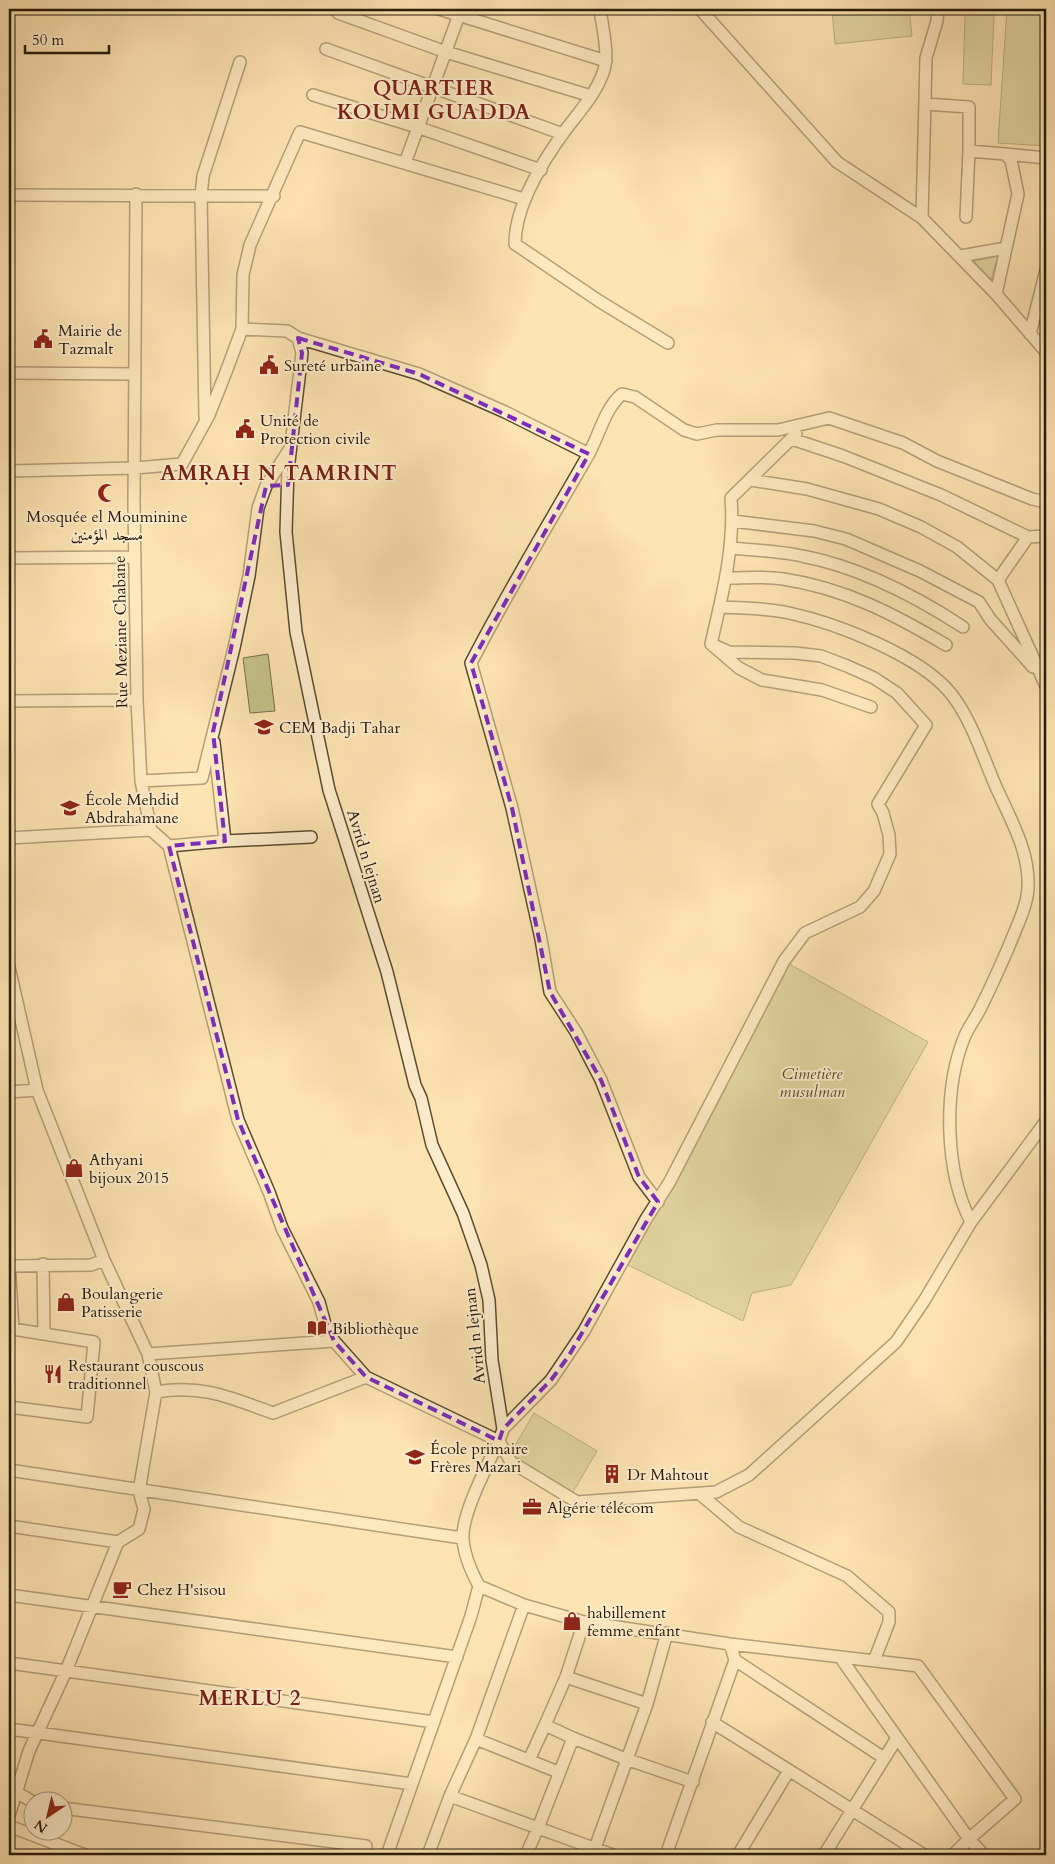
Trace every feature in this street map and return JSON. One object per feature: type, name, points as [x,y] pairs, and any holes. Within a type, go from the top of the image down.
[{"type":"street","points":[[439,9],[606,61]]},
{"type":"street","points":[[600,9],[606,61],[604,73],[591,96],[563,134],[524,199],[515,232],[514,244],[599,302],[668,343]]},
{"type":"street","points":[[700,9],[837,162],[922,218],[961,256],[1046,352]]},
{"type":"street","points":[[922,218],[926,58],[938,21],[938,9]]},
{"type":"street","points":[[338,13],[446,52],[591,96]]},
{"type":"street","points":[[405,163],[459,15]]},
{"type":"street","points":[[326,49],[563,134]]},
{"type":"street","points":[[206,421],[201,196],[203,176],[240,62]]},
{"type":"street","points":[[312,95],[417,127],[541,170]]},
{"type":"street","points":[[925,104],[969,107],[966,217]]},
{"type":"street","points":[[9,471],[135,468],[182,464],[206,421],[242,329],[244,275],[250,245],[274,196],[300,132],[524,199]]},
{"type":"street","points":[[969,151],[1046,158]]},
{"type":"street","points":[[996,294],[1018,194],[1011,160],[1005,154]]},
{"type":"street","name":"Rue Meziane Chabane","points":[[136,194],[134,374],[136,700],[140,781],[150,830]]},
{"type":"street","points":[[9,195],[274,196]]},
{"type":"street","points":[[961,256],[1006,248]]},
{"type":"street","points":[[1030,334],[1046,270]]},
{"type":"street","points":[[242,329],[288,331],[298,338],[420,374],[505,412],[589,454]]},
{"type":"street","name":"Avrid n lejnan","points":[[298,338],[302,353],[290,448],[286,532],[296,632],[329,790],[387,972],[432,1145],[463,1213],[481,1265],[489,1300],[492,1360],[503,1429]]},
{"type":"street","points":[[9,373],[134,374]]},
{"type":"street","points":[[658,1202],[639,1177],[601,1080],[576,1032],[550,992],[540,930],[512,808],[471,663],[513,584],[589,454],[614,401],[622,394],[635,397],[684,430],[697,434],[717,430],[778,430],[829,418],[858,426],[903,443],[936,461],[1032,499],[1046,502]]},
{"type":"street","points":[[711,644],[726,578],[733,521],[731,498],[792,439],[805,423]]},
{"type":"street","points":[[792,439],[843,456],[941,495],[1028,537],[1046,536]]},
{"type":"street","points":[[140,781],[202,778],[234,648],[249,576],[258,508],[266,486],[290,448]]},
{"type":"street","points":[[751,480],[808,489],[879,509],[922,527],[957,547],[998,580],[1044,682]]},
{"type":"street","points":[[266,486],[288,485]]},
{"type":"street","points":[[733,521],[814,531],[846,539],[920,571],[980,602],[990,619],[1004,632],[1044,682]]},
{"type":"street","points":[[998,580],[1028,537]]},
{"type":"street","points":[[730,548],[801,556],[840,565],[909,595],[963,627]]},
{"type":"street","points":[[9,558],[135,557]]},
{"type":"street","points":[[726,578],[781,579],[851,595],[914,626],[946,645]]},
{"type":"street","points":[[720,607],[789,613],[825,623],[868,638],[931,674],[944,685],[960,706],[1020,842],[1028,867],[1028,889],[1023,910],[1003,960],[964,1038],[952,1092],[950,1147],[952,1171],[959,1195],[971,1222]]},
{"type":"street","points":[[711,644],[729,652],[795,653],[821,656],[874,678],[897,693],[926,724],[878,804],[883,813],[889,835],[890,854],[874,891],[860,907],[805,933],[784,961],[724,1080],[658,1202],[568,1356],[551,1380],[503,1429],[466,1519],[462,1538],[474,1577],[479,1586],[524,1605],[584,1622],[730,1644],[918,1666],[1015,1799],[969,1839],[954,1855]]},
{"type":"street","points":[[711,644],[739,668],[762,680],[822,690],[871,707]]},
{"type":"street","points":[[9,702],[136,700]]},
{"type":"street","points":[[213,732],[225,841]]},
{"type":"street","points":[[9,838],[150,830],[169,846],[238,1120],[269,1192],[282,1228],[319,1302],[325,1324],[334,1341],[366,1376],[499,1442],[511,1462],[577,1502],[716,1492],[749,1475],[896,1342],[971,1222],[1046,1121]]},
{"type":"street","points":[[169,846],[311,837]]},
{"type":"street","points":[[9,967],[37,1090],[104,1260],[148,1354],[156,1392],[139,1491],[144,1509],[139,1529],[118,1542],[38,1733],[9,1816]]},
{"type":"street","points":[[9,1092],[37,1090]]},
{"type":"street","points":[[9,1266],[91,1264],[104,1260]]},
{"type":"street","points":[[9,1262],[13,1330],[94,1342],[87,1417],[9,1407]]},
{"type":"street","points":[[43,1264],[44,1334]]},
{"type":"street","points":[[148,1354],[334,1341]]},
{"type":"street","points":[[156,1392],[173,1389],[209,1390],[273,1413],[366,1376]]},
{"type":"street","points":[[9,1470],[462,1538]]},
{"type":"street","points":[[700,1494],[739,1527],[847,1576],[889,1612],[889,1622],[874,1661]]},
{"type":"street","points":[[9,1526],[118,1542]]},
{"type":"street","points":[[388,1855],[472,1616],[479,1586]]},
{"type":"street","points":[[9,1595],[457,1657]]},
{"type":"street","points":[[428,1855],[450,1796],[476,1739],[524,1605]]},
{"type":"street","points":[[529,1760],[566,1677],[584,1622]]},
{"type":"street","points":[[595,1848],[647,1704],[667,1633]]},
{"type":"street","points":[[666,1855],[735,1660],[730,1644]]},
{"type":"street","points":[[840,1657],[969,1839],[984,1855]]},
{"type":"street","points":[[735,1660],[884,1758]]},
{"type":"street","points":[[9,1663],[434,1722]]},
{"type":"street","points":[[566,1677],[647,1704]]},
{"type":"street","points":[[712,1722],[788,1772],[924,1855]]},
{"type":"street","points":[[545,1725],[626,1759],[693,1782]]},
{"type":"street","points":[[9,1729],[412,1784]]},
{"type":"street","points":[[526,1855],[573,1738]]},
{"type":"street","points":[[824,1855],[897,1738]]},
{"type":"street","points":[[476,1739],[558,1772]]},
{"type":"street","points":[[738,1855],[788,1772]]},
{"type":"street","points":[[16,1792],[22,1796]]},
{"type":"street","points":[[450,1796],[613,1855]]},
{"type":"street","points":[[72,1809],[366,1846]]},
{"type":"street","points":[[9,1826],[80,1854]]},
{"type":"highlighted area","points":[[298,338],[419,374],[589,454],[471,663],[512,808],[550,992],[601,1080],[639,1177],[658,1202],[568,1357],[551,1380],[503,1429],[499,1441],[366,1377],[334,1341],[238,1120],[169,846],[225,841],[213,732],[266,486],[288,485],[302,353]]},
{"type":"green space","points":[[832,9],[909,9],[912,36],[835,44]]},
{"type":"green space","points":[[1007,9],[1046,9],[1046,146],[998,143]]},
{"type":"green space","points":[[965,14],[994,15],[991,85],[963,84]]},
{"type":"green space","points":[[998,256],[991,280],[974,261]]},
{"type":"green space","points":[[268,654],[275,711],[250,713],[243,658]]},
{"type":"green space","name":"Cimetière musulman","points":[[784,961],[928,1042],[791,1285],[752,1293],[743,1321],[628,1265]]},
{"type":"green space","points":[[534,1413],[597,1451],[573,1492],[510,1454]]},
{"type":"place","name":"Mairie de Tazmalt","points":[[43,339]]},
{"type":"place","name":"Sureté urbaine","points":[[269,365]]},
{"type":"place","name":"Unité de Protection civile","points":[[245,429]]},
{"type":"place","name":"Mosquée el Mouminine مسجد المؤمنين","points":[[107,493]]},
{"type":"place","name":"CEM Badji Tahar","points":[[264,727]]},
{"type":"place","name":"École Mehdid Abdrahamane","points":[[70,808]]},
{"type":"place","name":"Athyani bijoux 2015","points":[[74,1168]]},
{"type":"place","name":"Boulangerie Patisserie","points":[[66,1302]]},
{"type":"place","name":"Bibliothèque","points":[[317,1328]]},
{"type":"place","name":"Restaurant couscous traditionnel","points":[[53,1374]]},
{"type":"place","name":"École primaire Frères Mazari","points":[[415,1457]]},
{"type":"place","name":"Dr Mahtout","points":[[612,1474]]},
{"type":"place","name":"Algérie télécom","points":[[532,1507]]},
{"type":"place","name":"Chez H'sisou","points":[[122,1589]]},
{"type":"place","name":"habillement femme enfant","points":[[572,1621]]},
{"type":"district","name":"QUARTIER KOUMI GUADDA","points":[[434,100]]},
{"type":"district","name":"AMṚAḤ N TAMRINT","points":[[279,473]]},
{"type":"district","name":"MERLU 2","points":[[250,1698]]}]
